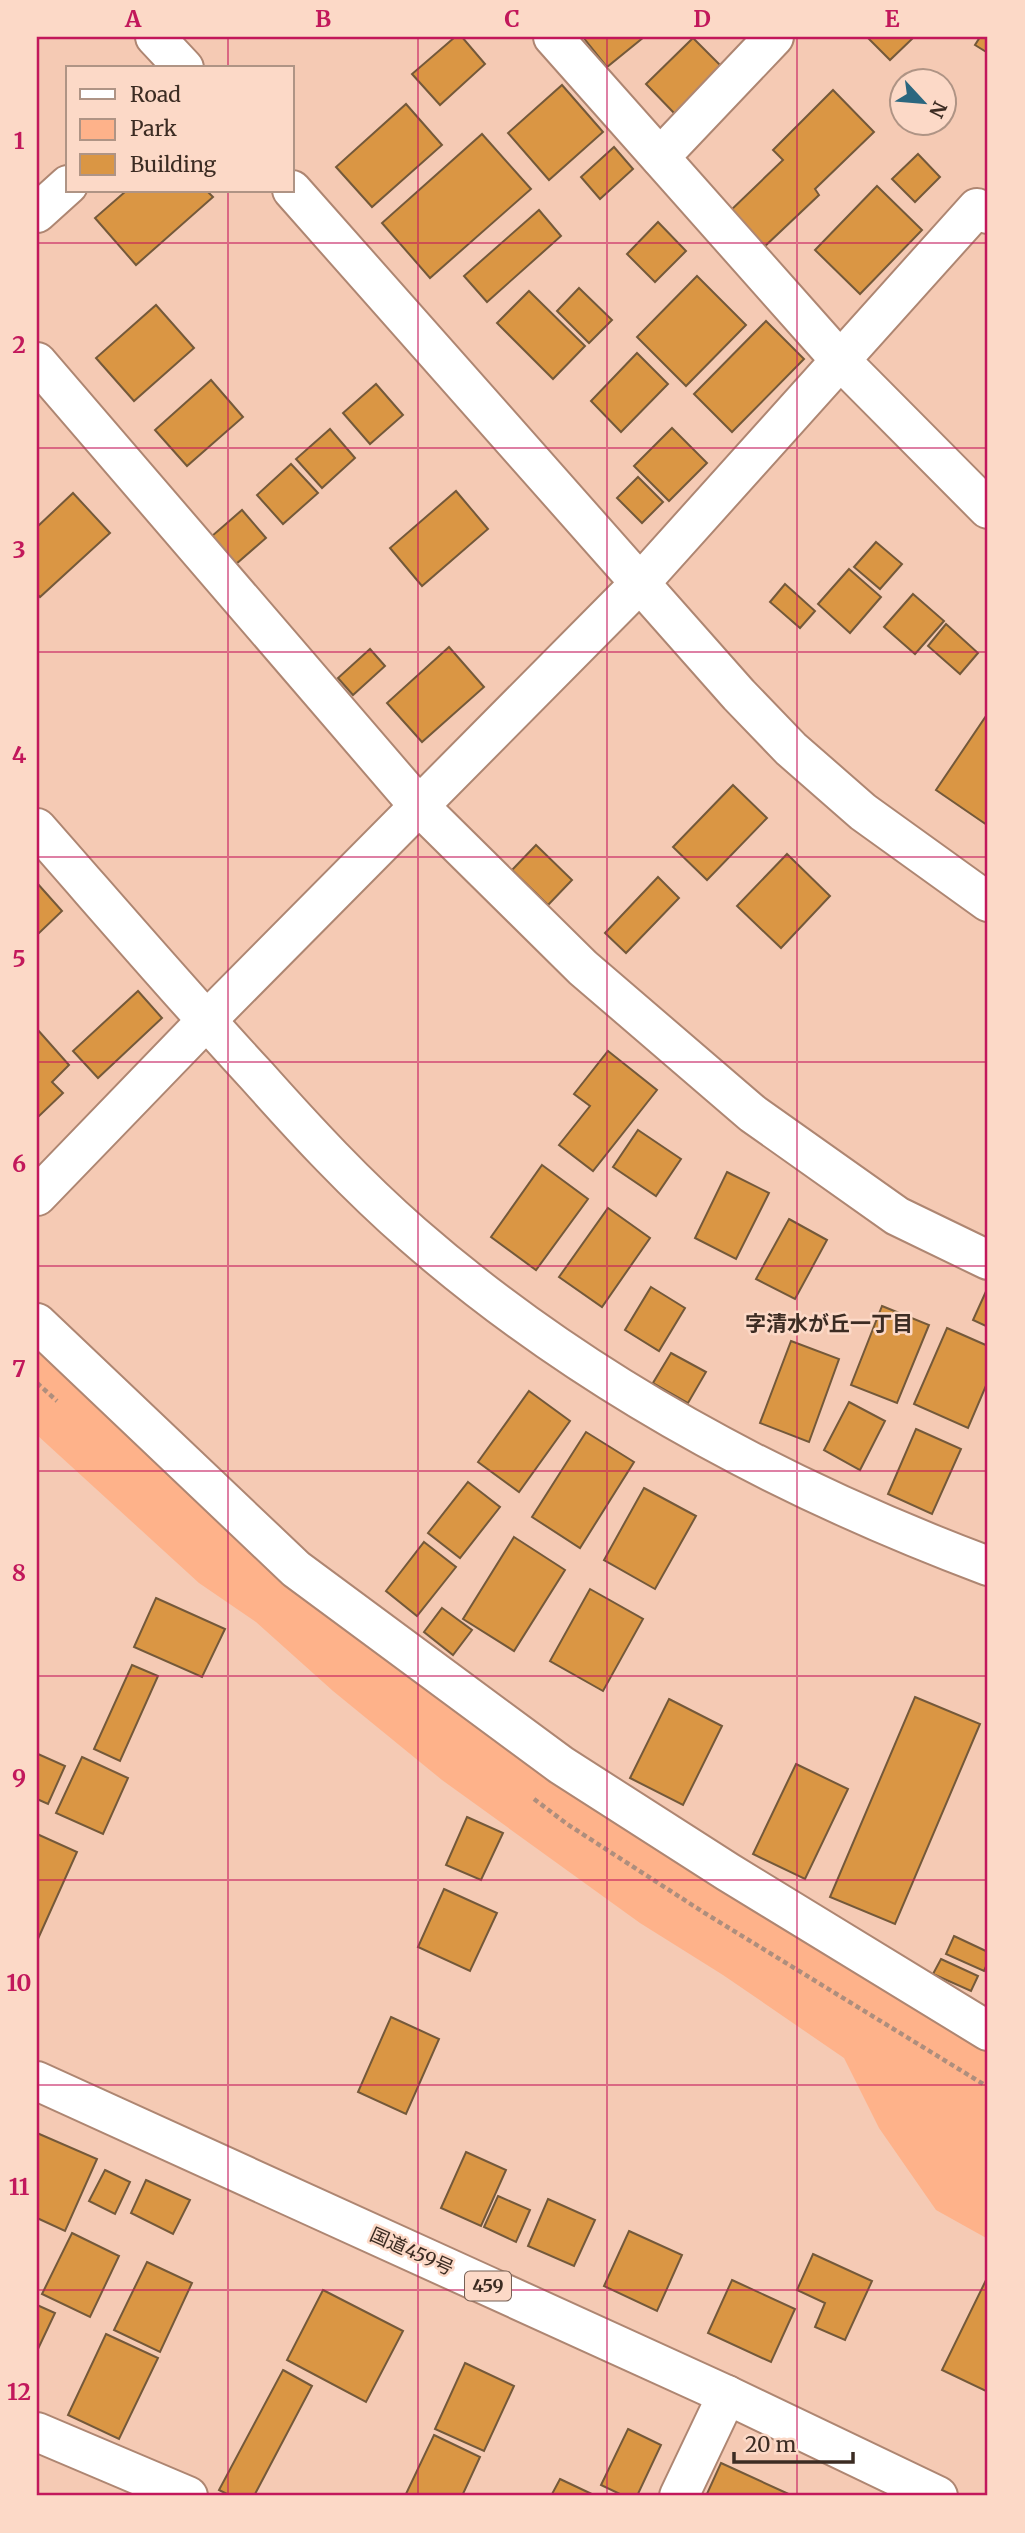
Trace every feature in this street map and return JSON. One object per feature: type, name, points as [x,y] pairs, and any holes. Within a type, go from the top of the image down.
[{"type":"main road","points":[[155,37],[182,66]]},
{"type":"main road","points":[[553,37],[839,359],[988,509]]},
{"type":"main road","points":[[660,156],[774,37]]},
{"type":"main road","points":[[37,213],[66,188]]},
{"type":"main road","points":[[294,192],[739,695],[791,748],[863,812],[988,902]]},
{"type":"main road","points":[[37,1196],[206,1021],[641,582],[839,359],[985,204]]},
{"type":"main road","points":[[37,362],[419,806],[583,968],[753,1114],[897,1216],[988,1260]]},
{"type":"main road","points":[[37,828],[206,1021],[325,1151],[412,1234],[496,1302],[595,1372],[687,1429],[903,1534],[988,1566]]},
{"type":"main road","points":[[37,1324],[307,1577],[561,1765],[728,1872],[988,2031]]},
{"type":"main road","name":"国道459号","points":[[37,2081],[727,2395],[938,2496]]},
{"type":"main road","points":[[679,2496],[727,2395]]},
{"type":"main road","points":[[37,2432],[188,2496]]},
{"type":"green space","points":[[37,1335],[602,1803],[873,1983],[988,2049],[988,2239],[936,2210],[879,2128],[844,2058],[723,1975],[640,1923],[442,1780],[333,1691],[256,1622],[199,1583],[37,1435]]},
{"type":"building","points":[[455,37],[462,37],[485,64],[440,105],[412,74]]},
{"type":"building","points":[[583,37],[644,37],[607,67]]},
{"type":"building","points":[[867,37],[914,37],[890,60]]},
{"type":"building","points":[[980,37],[988,37],[988,53],[975,45]]},
{"type":"building","points":[[693,38],[722,67],[675,114],[646,84]]},
{"type":"building","points":[[562,85],[603,132],[549,180],[508,133]]},
{"type":"building","points":[[833,90],[874,132],[815,189],[819,195],[763,248],[729,212],[783,160],[773,150]]},
{"type":"building","points":[[406,104],[442,145],[372,207],[336,167]]},
{"type":"building","points":[[482,134],[531,189],[430,278],[382,223]]},
{"type":"building","points":[[614,147],[633,169],[600,199],[581,177]]},
{"type":"building","points":[[918,154],[940,177],[915,202],[892,179]]},
{"type":"building","points":[[877,186],[922,230],[860,294],[815,250]]},
{"type":"building","points":[[125,192],[208,192],[213,197],[136,265],[95,218]]},
{"type":"building","points":[[539,210],[561,236],[487,302],[464,276]]},
{"type":"building","points":[[658,222],[686,251],[655,282],[627,254]]},
{"type":"building","points":[[697,276],[746,325],[686,386],[637,337]]},
{"type":"building","points":[[579,288],[612,320],[589,343],[557,311]]},
{"type":"building","points":[[529,291],[585,346],[553,379],[497,323]]},
{"type":"building","points":[[156,305],[194,348],[134,401],[96,358]]},
{"type":"building","points":[[766,321],[804,359],[732,432],[694,394]]},
{"type":"building","points":[[637,353],[668,384],[621,432],[591,401]]},
{"type":"building","points":[[211,380],[243,417],[187,466],[155,430]]},
{"type":"building","points":[[376,384],[403,415],[370,444],[343,413]]},
{"type":"building","points":[[672,428],[707,463],[669,501],[634,466]]},
{"type":"building","points":[[330,429],[355,458],[322,488],[296,459]]},
{"type":"building","points":[[291,464],[318,493],[283,524],[257,495]]},
{"type":"building","points":[[638,477],[663,502],[642,523],[617,498]]},
{"type":"building","points":[[456,491],[488,529],[422,586],[390,548]]},
{"type":"building","points":[[73,493],[110,533],[40,597],[37,594],[37,527]]},
{"type":"building","points":[[242,510],[266,538],[236,564],[212,536]]},
{"type":"building","points":[[876,542],[902,564],[880,589],[854,567]]},
{"type":"building","points":[[849,569],[881,597],[850,633],[818,604]]},
{"type":"building","points":[[785,584],[815,611],[800,628],[770,602]]},
{"type":"building","points":[[913,594],[944,621],[915,654],[884,627]]},
{"type":"building","points":[[946,624],[978,653],[960,674],[928,646]]},
{"type":"building","points":[[449,647],[484,687],[422,742],[387,703]]},
{"type":"building","points":[[370,649],[385,666],[353,695],[338,678]]},
{"type":"building","points":[[988,713],[988,824],[987,825],[936,790]]},
{"type":"building","points":[[733,785],[767,818],[707,880],[673,847]]},
{"type":"building","points":[[536,845],[572,880],[548,905],[512,870]]},
{"type":"building","points":[[787,854],[830,896],[781,948],[737,906]]},
{"type":"building","points":[[658,877],[679,898],[626,953],[605,933]]},
{"type":"building","points":[[37,883],[62,911],[37,935]]},
{"type":"building","points":[[138,991],[162,1018],[98,1078],[73,1051]]},
{"type":"building","points":[[37,1029],[69,1065],[52,1082],[63,1093],[37,1118]]},
{"type":"building","points":[[608,1051],[657,1090],[593,1171],[559,1145],[590,1106],[574,1094]]},
{"type":"building","points":[[638,1130],[681,1159],[656,1196],[613,1167]]},
{"type":"building","points":[[542,1165],[588,1199],[536,1270],[491,1237]]},
{"type":"building","points":[[727,1172],[769,1193],[736,1259],[695,1238]]},
{"type":"building","points":[[608,1208],[650,1238],[602,1307],[559,1277]]},
{"type":"building","points":[[789,1219],[827,1240],[795,1299],[756,1279]]},
{"type":"building","points":[[651,1287],[685,1308],[659,1351],[625,1330]]},
{"type":"building","points":[[988,1287],[988,1327],[973,1320]]},
{"type":"building","points":[[882,1306],[929,1325],[897,1403],[851,1385]]},
{"type":"building","points":[[947,1328],[988,1346],[988,1381],[968,1428],[914,1404]]},
{"type":"building","points":[[791,1341],[839,1359],[809,1442],[760,1423]]},
{"type":"building","points":[[671,1353],[706,1372],[688,1403],[653,1383]]},
{"type":"building","points":[[529,1391],[570,1421],[519,1492],[478,1462]]},
{"type":"building","points":[[849,1402],[885,1421],[860,1470],[824,1450]]},
{"type":"building","points":[[916,1429],[961,1449],[932,1514],[888,1494]]},
{"type":"building","points":[[586,1432],[634,1462],[580,1548],[532,1517]]},
{"type":"building","points":[[468,1482],[500,1507],[460,1558],[428,1533]]},
{"type":"building","points":[[644,1488],[696,1516],[655,1589],[604,1560]]},
{"type":"building","points":[[514,1537],[565,1570],[514,1651],[463,1619]]},
{"type":"building","points":[[424,1542],[456,1567],[417,1616],[386,1591]]},
{"type":"building","points":[[590,1589],[643,1619],[603,1691],[550,1661]]},
{"type":"building","points":[[156,1598],[225,1629],[202,1677],[134,1647]]},
{"type":"building","points":[[442,1608],[472,1630],[453,1655],[424,1632]]},
{"type":"building","points":[[132,1665],[158,1676],[120,1761],[94,1749]]},
{"type":"building","points":[[915,1697],[980,1724],[895,1924],[830,1897]]},
{"type":"building","points":[[669,1699],[722,1726],[683,1805],[630,1778]]},
{"type":"building","points":[[38,1754],[65,1766],[48,1804],[37,1799]]},
{"type":"building","points":[[82,1757],[128,1778],[103,1834],[56,1813]]},
{"type":"building","points":[[796,1764],[848,1789],[805,1879],[753,1854]]},
{"type":"building","points":[[467,1817],[503,1833],[481,1880],[446,1865]]},
{"type":"building","points":[[37,1834],[77,1852],[37,1941]]},
{"type":"building","points":[[444,1889],[497,1913],[470,1971],[418,1947]]},
{"type":"building","points":[[954,1936],[988,1952],[984,1971],[946,1954]]},
{"type":"building","points":[[941,1959],[978,1976],[971,1991],[933,1974]]},
{"type":"building","points":[[391,2017],[439,2039],[406,2114],[358,2092]]},
{"type":"building","points":[[37,2133],[97,2159],[65,2231],[37,2218]]},
{"type":"building","points":[[466,2152],[506,2170],[481,2226],[441,2208]]},
{"type":"building","points":[[105,2170],[130,2182],[115,2214],[89,2201]]},
{"type":"building","points":[[146,2180],[190,2200],[173,2234],[131,2213]]},
{"type":"building","points":[[498,2196],[530,2210],[516,2242],[484,2227]]},
{"type":"building","points":[[548,2199],[595,2220],[574,2266],[528,2246]]},
{"type":"building","points":[[629,2231],[682,2255],[657,2311],[604,2286]]},
{"type":"building","points":[[72,2233],[119,2256],[90,2317],[42,2294]]},
{"type":"building","points":[[813,2254],[872,2281],[845,2340],[815,2327],[825,2303],[797,2290]]},
{"type":"building","points":[[147,2262],[192,2283],[160,2352],[114,2330]]},
{"type":"building","points":[[988,2276],[988,2392],[942,2370]]},
{"type":"building","points":[[732,2280],[795,2309],[771,2362],[708,2333]]},
{"type":"building","points":[[323,2290],[403,2331],[366,2402],[287,2360]]},
{"type":"building","points":[[37,2305],[55,2313],[37,2351]]},
{"type":"building","points":[[106,2334],[158,2358],[119,2439],[68,2415]]},
{"type":"building","points":[[465,2363],[514,2386],[484,2451],[435,2429]]},
{"type":"building","points":[[283,2370],[312,2386],[254,2496],[231,2496],[219,2490]]},
{"type":"building","points":[[628,2429],[661,2445],[637,2496],[624,2496],[601,2485]]},
{"type":"building","points":[[434,2435],[480,2457],[462,2496],[405,2496]]},
{"type":"building","points":[[721,2463],[793,2496],[706,2496]]},
{"type":"building","points":[[560,2479],[596,2496],[551,2496]]},
{"type":"district","name":"字清水が丘一丁目","points":[[829,1324]]}]
